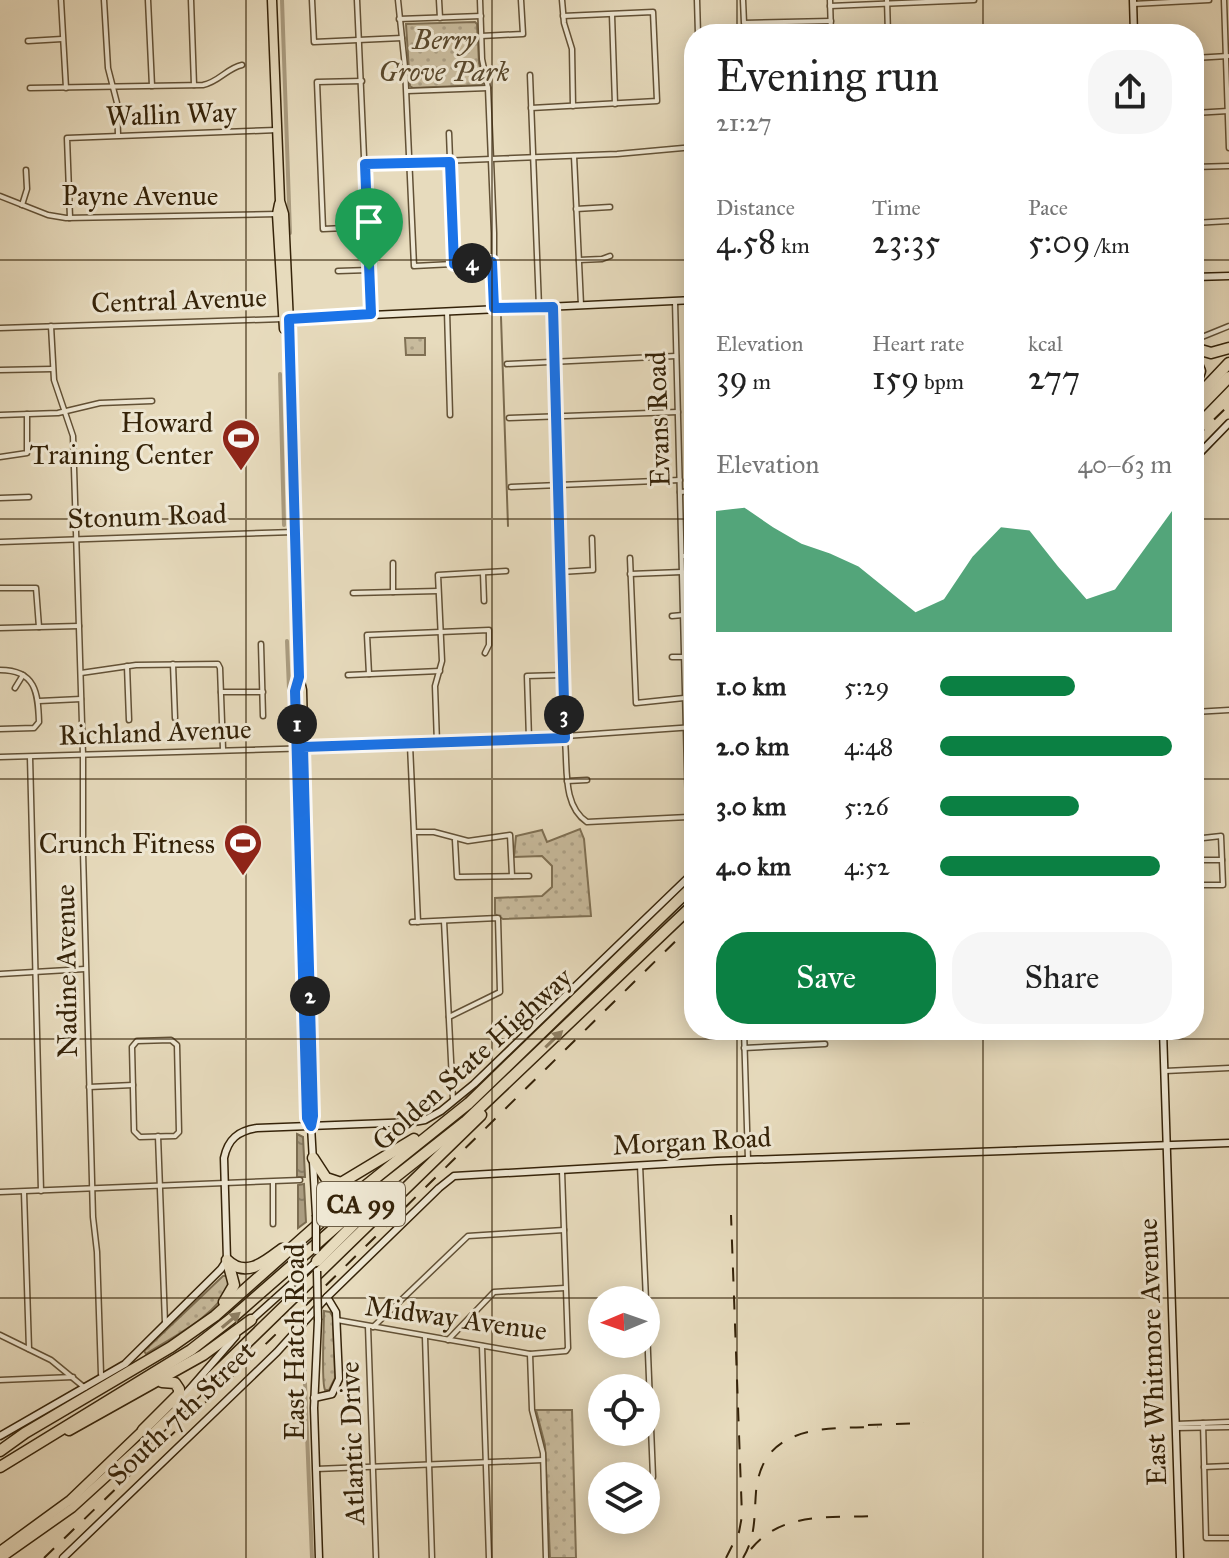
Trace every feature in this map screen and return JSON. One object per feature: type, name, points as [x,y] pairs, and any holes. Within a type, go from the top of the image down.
[{"type":"highway","points":[[1204,351],[1211,353],[1229,348]]},
{"type":"highway","points":[[1204,389],[1229,363]]},
{"type":"highway","points":[[1204,404],[1229,380]]},
{"type":"highway","name":"Golden State Highway","points":[[0,1449],[188,1336],[232,1302],[319,1217],[451,1117],[486,1086],[684,895]]},
{"type":"highway","name":"Golden State Highway","points":[[0,1467],[203,1342],[516,1076],[684,914]]},
{"type":"highway","points":[[147,1434],[467,1131],[516,1076]]},
{"type":"highway","points":[[313,1158],[326,1178],[341,1183],[451,1117]]},
{"type":"highway","points":[[317,1261],[429,1150]]},
{"type":"highway","points":[[227,1260],[238,1267],[255,1267],[319,1217]]},
{"type":"highway","points":[[188,1336],[229,1296],[234,1285],[227,1260]]},
{"type":"highway","points":[[217,1274],[226,1271],[231,1274]]},
{"type":"highway","points":[[24,1451],[94,1418],[149,1387],[218,1345],[251,1320]]},
{"type":"highway","points":[[147,1434],[179,1394],[177,1385],[171,1381],[149,1387]]},
{"type":"main road","name":"East Hatch Road","points":[[272,0],[287,389],[290,393],[299,677],[295,691],[300,748],[313,1104],[311,1126]]},
{"type":"main road","points":[[2,1552],[50,1521],[147,1434]]},
{"type":"street","points":[[61,0],[66,88]]},
{"type":"street","points":[[104,0],[108,68],[117,103],[118,135]]},
{"type":"street","points":[[148,0],[152,86]]},
{"type":"street","points":[[191,0],[194,85]]},
{"type":"street","points":[[312,0],[314,42],[402,38]]},
{"type":"street","points":[[357,0],[371,314]]},
{"type":"street","points":[[398,0],[407,91],[414,266],[492,262]]},
{"type":"street","points":[[439,0],[440,18]]},
{"type":"street","points":[[480,0],[482,49],[488,88],[494,308]]},
{"type":"street","points":[[481,36],[523,34],[521,0]]},
{"type":"street","points":[[562,0],[572,49],[573,106]]},
{"type":"street","points":[[697,0],[698,24]]},
{"type":"street","points":[[743,0],[744,23],[831,21],[830,3],[974,0]]},
{"type":"street","points":[[1134,24],[1133,2],[1209,0]]},
{"type":"street","points":[[1224,0],[1229,148]]},
{"type":"street","points":[[887,2],[888,24]]},
{"type":"street","points":[[531,108],[657,101],[653,12],[563,16]]},
{"type":"street","points":[[612,14],[615,104]]},
{"type":"street","points":[[399,19],[481,16]]},
{"type":"street","points":[[28,41],[63,39]]},
{"type":"street","points":[[1204,57],[1228,56]]},
{"type":"street","points":[[30,88],[194,85],[214,82],[234,67],[242,65]]},
{"type":"street","points":[[530,75],[539,307]]},
{"type":"street","points":[[362,81],[317,82],[318,112],[323,229],[367,227]]},
{"type":"street","points":[[407,91],[488,88]]},
{"type":"street","points":[[1204,112],[1228,111]]},
{"type":"street","name":"Wallin Way","points":[[70,218],[67,138],[277,130]]},
{"type":"street","points":[[449,133],[454,264]]},
{"type":"street","points":[[365,164],[491,161],[684,148]]},
{"type":"street","points":[[574,156],[581,305]]},
{"type":"street","points":[[1204,167],[1229,166]]},
{"type":"street","points":[[22,205],[27,189],[26,170]]},
{"type":"street","name":"Payne Avenue","points":[[0,196],[48,215],[70,218],[280,214]]},
{"type":"street","points":[[576,209],[610,207]]},
{"type":"street","points":[[1204,222],[1229,221]]},
{"type":"street","points":[[579,260],[610,256]]},
{"type":"street","points":[[338,271],[369,270]]},
{"type":"street","points":[[1204,277],[1229,276]]},
{"type":"street","name":"Evans Road","points":[[675,301],[684,657]]},
{"type":"street","name":"Central Avenue","points":[[0,328],[286,319],[684,301]]},
{"type":"street","points":[[553,307],[567,781],[577,812],[587,822],[684,817]]},
{"type":"street","points":[[447,311],[450,415]]},
{"type":"street","name":"Nadine Avenue","points":[[51,326],[55,389],[73,436],[92,1188],[103,1377]]},
{"type":"street","points":[[1204,336],[1229,326]]},
{"type":"street","points":[[507,364],[676,356]]},
{"type":"street","points":[[0,370],[52,369]]},
{"type":"street","points":[[0,415],[65,412],[100,403],[152,401]]},
{"type":"street","points":[[509,418],[678,412]]},
{"type":"street","points":[[0,457],[27,453],[27,414]]},
{"type":"street","points":[[1204,449],[1229,423]]},
{"type":"street","points":[[511,487],[680,480]]},
{"type":"street","points":[[680,492],[684,492]]},
{"type":"street","points":[[0,498],[29,497]]},
{"type":"street","name":"Stonum Road","points":[[0,542],[294,532]]},
{"type":"street","points":[[560,572],[593,570],[592,538]]},
{"type":"street","points":[[630,558],[636,703],[684,698]]},
{"type":"street","points":[[393,563],[393,592]]},
{"type":"street","points":[[437,743],[435,686],[440,671],[441,632],[438,575],[506,571]]},
{"type":"street","points":[[630,574],[682,572]]},
{"type":"street","points":[[483,573],[484,601]]},
{"type":"street","points":[[0,588],[36,588],[39,627]]},
{"type":"street","points":[[353,593],[439,591]]},
{"type":"street","points":[[672,616],[683,615]]},
{"type":"street","points":[[0,628],[79,626]]},
{"type":"street","points":[[369,674],[367,635],[489,630],[489,645],[485,653]]},
{"type":"street","points":[[261,644],[263,716]]},
{"type":"street","points":[[672,657],[684,657]]},
{"type":"street","points":[[173,664],[175,718]]},
{"type":"street","points":[[81,673],[127,666],[218,664],[223,749]]},
{"type":"street","points":[[127,666],[129,720]]},
{"type":"street","points":[[0,670],[23,675],[33,685],[39,701],[37,726],[0,729]]},
{"type":"street","points":[[348,675],[440,671]]},
{"type":"street","points":[[15,688],[23,675]]},
{"type":"street","points":[[529,739],[527,676],[563,675]]},
{"type":"street","points":[[221,692],[263,692]]},
{"type":"street","points":[[39,701],[81,699]]},
{"type":"street","points":[[1204,711],[1229,710]]},
{"type":"street","name":"Richland Avenue","points":[[0,757],[565,738],[684,728]]},
{"type":"street","points":[[410,744],[416,832],[415,922],[498,918],[500,992],[449,1017]]},
{"type":"street","points":[[30,756],[41,1191]]},
{"type":"street","points":[[567,781],[587,780]]},
{"type":"street","points":[[416,832],[434,832],[455,840],[474,841],[510,835],[512,876]]},
{"type":"street","points":[[1204,838],[1221,836],[1223,885],[1204,885]]},
{"type":"street","points":[[455,840],[457,877],[529,876]]},
{"type":"street","points":[[1204,860],[1222,860]]},
{"type":"street","points":[[0,1436],[131,1359],[217,1274],[227,1260],[226,1150],[237,1135],[257,1128],[419,1122],[435,1115],[453,1102],[684,881]]},
{"type":"street","points":[[444,921],[453,1102]]},
{"type":"street","points":[[0,974],[86,969]]},
{"type":"street","points":[[744,1040],[748,1160]]},
{"type":"street","name":"East Whitmore Avenue","points":[[1163,1040],[1180,1558]]},
{"type":"street","points":[[137,1041],[175,1042],[178,1134],[137,1136],[134,1131],[133,1085],[133,1044],[137,1041]]},
{"type":"street","points":[[744,1048],[825,1044]]},
{"type":"street","points":[[1165,1071],[1229,1068]]},
{"type":"street","points":[[89,1087],[133,1085]]},
{"type":"street","name":"East Hatch Road","points":[[311,1126],[319,1217],[314,1398],[319,1558]]},
{"type":"street","points":[[158,1136],[165,1325]]},
{"type":"street","name":"Morgan Road","points":[[327,1297],[454,1176],[748,1160],[1229,1143]]},
{"type":"street","points":[[640,1165],[645,1286]]},
{"type":"street","points":[[448,1340],[494,1292],[566,1288],[562,1169]]},
{"type":"street","points":[[0,1192],[300,1180]]},
{"type":"street","points":[[273,1182],[273,1224]]},
{"type":"street","points":[[24,1191],[29,1349]]},
{"type":"street","name":"Atlantic Drive","points":[[376,1558],[371,1326],[468,1236],[564,1230]]},
{"type":"street","points":[[147,1434],[251,1320],[317,1261]]},
{"type":"street","points":[[295,1280],[307,1277],[318,1287]]},
{"type":"street","name":"Midway Avenue","points":[[337,1320],[530,1354],[560,1353],[568,1348],[566,1288]]},
{"type":"street","points":[[314,1398],[328,1396],[338,1384],[337,1320],[335,1308],[327,1297]]},
{"type":"street","name":"South 7th Street","points":[[63,1558],[277,1352],[327,1297]]},
{"type":"street","points":[[0,1335],[51,1360],[85,1388]]},
{"type":"street","points":[[425,1336],[432,1558]]},
{"type":"street","points":[[482,1346],[489,1558]]},
{"type":"street","points":[[530,1354],[532,1410],[543,1460],[546,1558]]},
{"type":"street","points":[[648,1358],[652,1462]]},
{"type":"street","points":[[0,1380],[73,1377]]},
{"type":"street","points":[[1176,1426],[1229,1424]]},
{"type":"street","points":[[1203,1425],[1206,1538],[1229,1538]]},
{"type":"street","points":[[316,1469],[543,1460]]},
{"type":"street","points":[[1204,1467],[1229,1466]]},
{"type":"green space","name":"Berry Grove Park","points":[[475,22],[484,83],[410,86],[406,24]]},
{"type":"green space","points":[[405,338],[425,338],[425,355],[406,355]]},
{"type":"green space","points":[[580,829],[584,839],[591,916],[503,919],[495,914],[495,898],[542,896],[552,887],[552,866],[542,856],[514,857],[516,836],[542,830],[547,842]]},
{"type":"green space","points":[[223,1276],[227,1276],[231,1284],[215,1306],[194,1324],[146,1354],[144,1351]]},
{"type":"green space","points":[[324,1311],[330,1312],[333,1317],[335,1378],[329,1390],[325,1390],[323,1377]]},
{"type":"green space","points":[[536,1410],[572,1410],[576,1558],[550,1558],[545,1445]]},
{"type":"water","points":[[297,1134],[303,1137],[305,1177],[297,1177]]},
{"type":"water","points":[[304,1184],[306,1222],[298,1228],[298,1185]]},
{"type":"waterway","points":[[282,0],[290,233]]},
{"type":"waterway","points":[[501,317],[508,526]]},
{"type":"waterway","points":[[280,374],[284,525]]},
{"type":"waterway","points":[[287,641],[291,737]]},
{"type":"waterway","points":[[303,1333],[312,1558]]},
{"type":"railway","points":[[1204,429],[1229,405]]},
{"type":"railway","points":[[44,1558],[684,933]]},
{"type":"railway","points":[[726,1558],[739,1532],[742,1516],[731,1215]]},
{"type":"railway","points":[[868,1425],[924,1423]]},
{"type":"railway","points":[[743,1558],[752,1534],[761,1470],[770,1453],[800,1434],[838,1428],[878,1427]]},
{"type":"railway","points":[[751,1549],[763,1537],[791,1523],[807,1519],[872,1516]]},
{"type":"place","name":"Howard Training Center","points":[[241,472]]},
{"type":"place","name":"Crunch Fitness","points":[[243,877]]},
{"type":"route","points":[[450,162],[454,264],[492,262],[494,308],[553,307],[565,738],[303,747],[311,1126],[307,1118],[295,691],[299,677],[289,319],[371,314],[369,270],[365,164],[450,162]]}]
